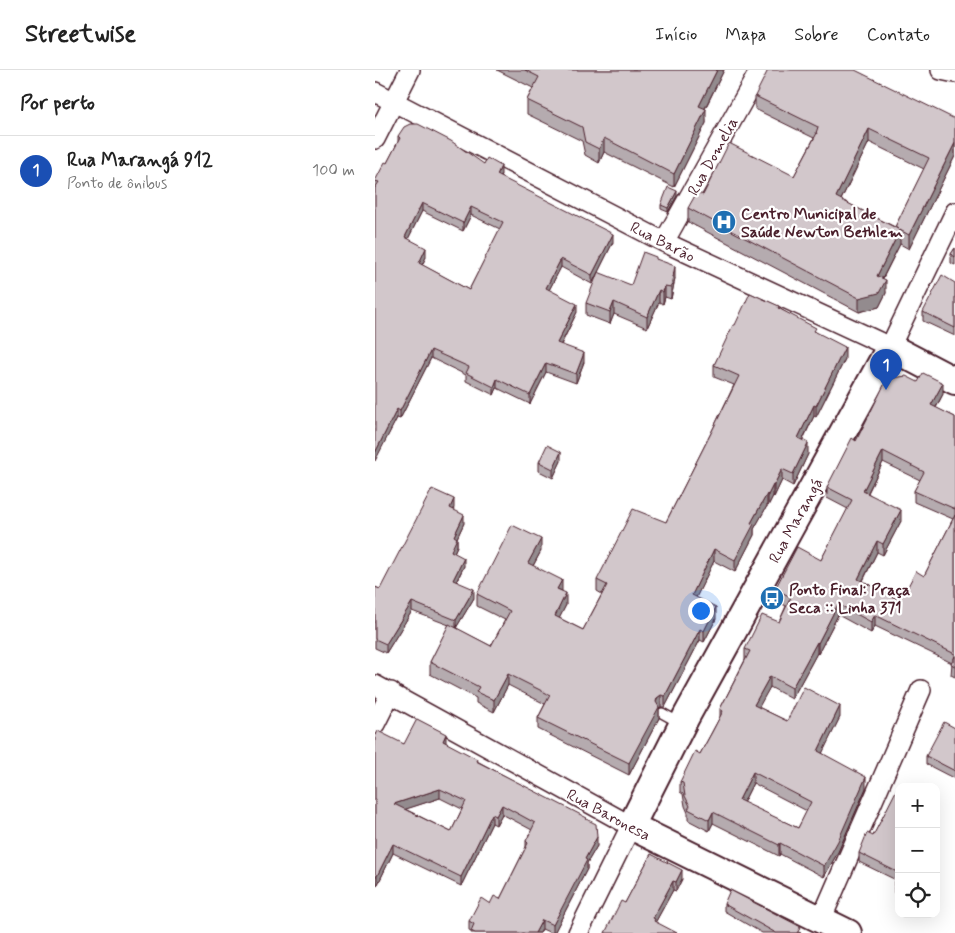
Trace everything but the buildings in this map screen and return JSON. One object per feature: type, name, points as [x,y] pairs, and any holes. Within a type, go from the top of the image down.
[{"type":"street","points":[[375,139],[410,70]]},
{"type":"street","name":"Rua Domelia","points":[[664,242],[761,70]]},
{"type":"street","points":[[941,70],[955,73]]},
{"type":"street","name":"Rua Barão","points":[[375,92],[664,242],[890,347],[955,382]]},
{"type":"street","name":"Rua Marangá","points":[[578,933],[631,826],[672,718],[890,347],[955,212]]},
{"type":"street","points":[[375,724],[383,688]]},
{"type":"street","name":"Rua Baronesa","points":[[383,688],[631,826],[849,933]]},
{"type":"street","points":[[821,920],[921,690]]},
{"type":"place","name":"Centro Municipal de Saúde Newton Bethlem","points":[[724,222]]},
{"type":"place","name":"Rua Marangá 912","points":[[886,390]]},
{"type":"place","name":"Ponto Final: Praça Seca :: Linha 371","points":[[772,598]]}]
